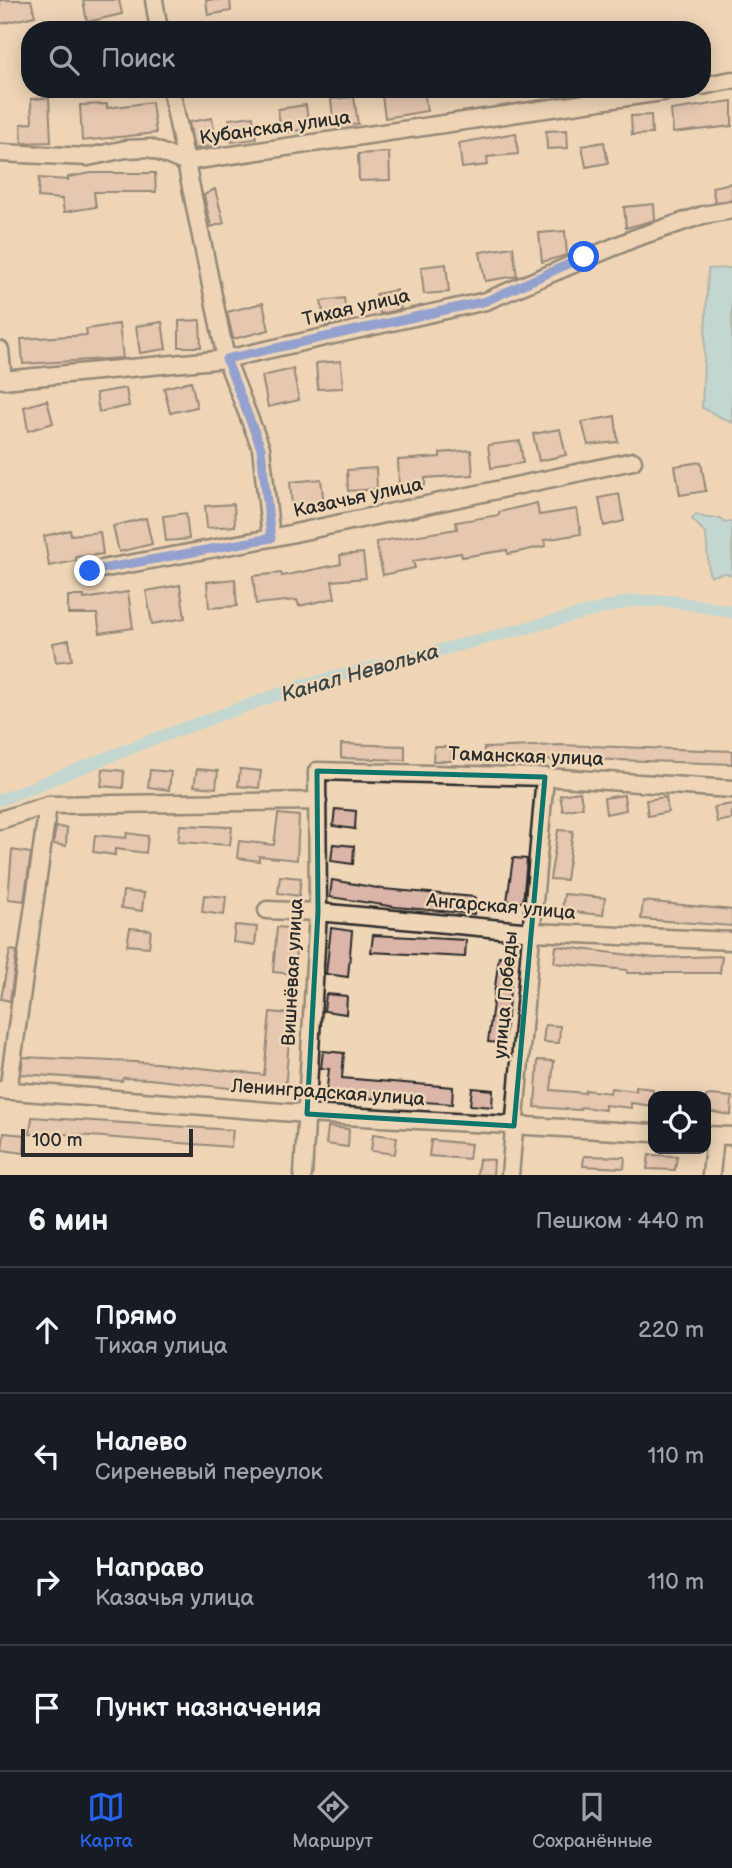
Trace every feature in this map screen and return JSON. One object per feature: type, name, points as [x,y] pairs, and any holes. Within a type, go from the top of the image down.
[{"type":"street","points":[[154,0],[158,21]]},
{"type":"street","points":[[711,84],[732,80]]},
{"type":"street","points":[[173,98],[226,359],[261,448],[271,538]]},
{"type":"street","name":"Кубанская улица","points":[[0,153],[88,157],[126,149],[150,148],[184,162],[621,98]]},
{"type":"street","name":"Тихая улица","points":[[0,350],[3,380],[226,359],[486,301],[635,238],[703,215],[732,210]]},
{"type":"street","name":"Казачья улица","points":[[90,571],[271,538],[633,461]]},
{"type":"street","name":"Таманская улица","points":[[317,771],[545,777],[732,789]]},
{"type":"street","name":"Вишнёвая улица","points":[[303,1175],[318,912],[317,771]]},
{"type":"street","name":"улица Победы","points":[[510,1175],[545,777]]},
{"type":"street","points":[[0,820],[48,805],[318,801]]},
{"type":"street","points":[[4,1090],[48,805]]},
{"type":"street","name":"Ангарская улица","points":[[267,910],[318,912],[533,932],[732,941]]},
{"type":"street","name":"Ленинградская улица","points":[[4,1090],[307,1114],[648,1133]]},
{"type":"street","points":[[711,1135],[732,1136]]},
{"type":"street","points":[[710,1154],[711,1175]]},
{"type":"highlighted area","points":[[317,771],[545,777],[514,1126],[307,1114],[318,912]]},
{"type":"water","points":[[732,268],[732,423],[702,408],[708,269]]},
{"type":"water","points":[[696,514],[706,518],[720,518],[725,523],[732,521],[732,575],[725,573],[711,576],[709,573],[706,534],[692,519]]},
{"type":"building","points":[[0,0],[31,0],[35,16],[0,24]]},
{"type":"building","points":[[83,0],[119,0],[122,14],[87,21]]},
{"type":"building","points":[[206,0],[230,0],[231,11],[208,15]]},
{"type":"building","points":[[49,98],[51,142],[22,143],[21,124],[32,123],[31,99]]},
{"type":"building","points":[[354,98],[358,124],[334,127],[331,99]]},
{"type":"building","points":[[382,98],[425,98],[427,111],[385,118]]},
{"type":"building","points":[[732,101],[732,126],[673,133],[671,110]]},
{"type":"building","points":[[152,102],[156,133],[82,141],[80,105],[107,104],[107,108]]},
{"type":"building","points":[[306,105],[309,129],[281,133],[278,109]]},
{"type":"building","points":[[651,115],[652,134],[632,135],[631,116]]},
{"type":"building","points":[[253,116],[256,139],[232,142],[229,119]]},
{"type":"building","points":[[212,118],[217,145],[194,149],[189,122]]},
{"type":"building","points":[[567,130],[568,148],[547,149],[546,131]]},
{"type":"building","points":[[516,133],[518,154],[487,157],[488,165],[462,168],[459,143]]},
{"type":"building","points":[[604,142],[608,163],[586,167],[582,146]]},
{"type":"building","points":[[389,152],[390,180],[359,181],[358,154]]},
{"type":"building","points":[[91,173],[155,173],[156,192],[94,192],[96,207],[64,212],[62,199],[38,197],[39,178],[68,180],[68,177]]},
{"type":"building","points":[[732,183],[732,200],[715,202],[712,187]]},
{"type":"building","points":[[215,189],[224,223],[211,227],[204,195]]},
{"type":"building","points":[[654,204],[655,220],[626,228],[624,207]]},
{"type":"building","points":[[565,231],[567,255],[542,262],[539,233]]},
{"type":"building","points":[[513,247],[517,276],[485,281],[480,252]]},
{"type":"building","points":[[446,264],[449,292],[424,294],[421,267]]},
{"type":"building","points":[[397,290],[401,309],[380,314],[376,294]]},
{"type":"building","points":[[344,298],[347,321],[325,326],[321,301]]},
{"type":"building","points":[[263,303],[269,330],[233,339],[227,312]]},
{"type":"building","points":[[200,320],[201,347],[179,347],[179,321]]},
{"type":"building","points":[[162,322],[166,349],[140,353],[136,326]]},
{"type":"building","points":[[119,324],[123,358],[23,364],[21,339],[87,335],[86,329]]},
{"type":"building","points":[[341,361],[343,388],[318,389],[316,363]]},
{"type":"building","points":[[293,369],[299,400],[268,407],[262,376]]},
{"type":"building","points":[[191,381],[197,407],[170,413],[164,388]]},
{"type":"building","points":[[126,388],[129,406],[99,412],[96,393]]},
{"type":"building","points":[[47,400],[53,423],[28,431],[24,407]]},
{"type":"building","points":[[615,416],[618,442],[588,445],[582,422]]},
{"type":"building","points":[[560,429],[566,455],[539,461],[533,434]]},
{"type":"building","points":[[520,441],[523,463],[491,468],[488,445]]},
{"type":"building","points":[[471,450],[473,475],[425,478],[425,485],[399,486],[398,460],[440,457],[440,453]]},
{"type":"building","points":[[701,462],[706,491],[680,495],[675,466]]},
{"type":"building","points":[[376,468],[377,489],[348,491],[347,470]]},
{"type":"building","points":[[321,479],[324,505],[292,507],[290,482]]},
{"type":"building","points":[[619,494],[624,521],[604,526],[599,498]]},
{"type":"building","points":[[537,503],[539,515],[577,509],[581,534],[544,540],[546,546],[508,554],[507,550],[462,557],[461,553],[413,561],[415,568],[383,575],[376,542],[457,529],[456,522],[499,515],[499,512]]},
{"type":"building","points":[[234,504],[235,526],[207,528],[205,506]]},
{"type":"building","points":[[186,513],[189,539],[166,541],[163,516]]},
{"type":"building","points":[[146,518],[152,544],[119,552],[113,526]]},
{"type":"building","points":[[70,530],[71,535],[100,532],[103,554],[76,557],[76,561],[49,566],[44,536]]},
{"type":"building","points":[[363,553],[366,578],[332,581],[335,598],[299,606],[297,600],[256,604],[253,576],[281,573],[282,576],[341,564],[340,555]]},
{"type":"building","points":[[235,579],[237,606],[209,608],[207,582]]},
{"type":"building","points":[[180,585],[185,618],[152,624],[146,591]]},
{"type":"building","points":[[128,592],[133,628],[100,633],[97,614],[68,614],[68,596],[84,596],[84,599]]},
{"type":"building","points":[[69,640],[72,660],[56,662],[53,643]]},
{"type":"building","points":[[341,744],[405,746],[405,760],[341,758]]},
{"type":"building","points":[[560,745],[732,751],[732,764],[587,759],[483,762],[484,748]]},
{"type":"building","points":[[434,747],[452,747],[451,761],[433,761]]},
{"type":"building","points":[[103,769],[124,771],[123,788],[101,786]]},
{"type":"building","points":[[197,769],[218,771],[216,788],[194,786]]},
{"type":"building","points":[[240,769],[261,771],[259,788],[238,786]]},
{"type":"building","points":[[150,770],[171,772],[169,790],[148,787]]},
{"type":"building","points":[[580,792],[583,807],[563,811],[560,795]]},
{"type":"building","points":[[624,795],[626,810],[606,814],[604,798]]},
{"type":"building","points":[[666,797],[668,812],[648,816],[646,800]]},
{"type":"building","points":[[732,804],[732,819],[717,822],[714,807]]},
{"type":"building","points":[[335,809],[356,811],[355,829],[333,826]]},
{"type":"building","points":[[278,814],[299,816],[297,860],[259,856],[259,861],[237,858],[239,841],[274,845]]},
{"type":"building","points":[[180,825],[232,827],[230,845],[178,842]]},
{"type":"building","points":[[56,827],[67,828],[66,846],[53,844]]},
{"type":"building","points":[[558,830],[573,831],[566,880],[550,879]]},
{"type":"building","points":[[127,833],[148,836],[146,853],[115,849],[115,855],[93,852],[95,835],[126,838]]},
{"type":"building","points":[[333,844],[354,846],[353,864],[331,861]]},
{"type":"building","points":[[12,850],[31,853],[24,901],[8,899]]},
{"type":"building","points":[[513,858],[527,859],[523,902],[507,901]]},
{"type":"building","points":[[280,876],[301,878],[299,896],[278,893]]},
{"type":"building","points":[[332,880],[383,889],[475,897],[474,914],[396,907],[330,897]]},
{"type":"building","points":[[123,891],[144,893],[142,911],[121,908]]},
{"type":"building","points":[[564,894],[605,898],[603,915],[562,911]]},
{"type":"building","points":[[204,895],[226,897],[224,915],[202,912]]},
{"type":"building","points":[[643,901],[732,910],[732,926],[641,919]]},
{"type":"building","points":[[235,925],[257,927],[255,945],[233,942]]},
{"type":"building","points":[[277,927],[298,929],[294,974],[273,972]]},
{"type":"building","points":[[130,928],[151,930],[149,947],[127,945]]},
{"type":"building","points":[[331,928],[352,931],[348,977],[326,974]]},
{"type":"building","points":[[373,935],[466,940],[465,957],[371,952]]},
{"type":"building","points":[[556,946],[655,958],[722,956],[720,973],[627,973],[627,970],[554,963]]},
{"type":"building","points":[[10,950],[17,951],[10,1001],[1,999]]},
{"type":"building","points":[[499,956],[514,957],[504,1043],[488,1042]]},
{"type":"building","points":[[326,994],[347,996],[346,1014],[324,1011]]},
{"type":"building","points":[[270,1012],[291,1014],[285,1091],[256,1088],[255,1091],[149,1079],[123,1078],[122,1081],[21,1074],[23,1057],[156,1063],[264,1075]]},
{"type":"building","points":[[545,1025],[560,1026],[559,1043],[543,1042]]},
{"type":"building","points":[[323,1051],[344,1053],[342,1078],[453,1087],[452,1104],[326,1095],[329,1069],[321,1068]]},
{"type":"building","points":[[538,1060],[554,1061],[551,1090],[610,1093],[611,1088],[636,1091],[636,1087],[653,1089],[648,1091],[648,1105],[631,1103],[631,1108],[605,1105],[605,1110],[535,1107]]},
{"type":"building","points":[[472,1088],[493,1090],[492,1107],[470,1105]]},
{"type":"building","points":[[711,1095],[732,1097],[731,1115],[711,1112]]},
{"type":"building","points":[[32,1117],[233,1130],[231,1147],[52,1133],[52,1137],[30,1134]]},
{"type":"building","points":[[328,1127],[349,1129],[348,1147],[326,1144]]},
{"type":"building","points":[[4,1133],[25,1135],[24,1153],[2,1150]]},
{"type":"building","points":[[373,1134],[397,1137],[395,1154],[371,1151]]},
{"type":"building","points":[[431,1140],[471,1144],[469,1159],[429,1156]]},
{"type":"building","points":[[649,1155],[677,1156],[675,1170],[647,1169]]},
{"type":"building","points":[[584,1156],[625,1157],[624,1168],[583,1166]]},
{"type":"building","points":[[479,1159],[494,1160],[493,1175],[477,1175]]},
{"type":"waterway","name":"Канал Неволька","points":[[0,800],[154,739],[304,685],[631,601],[673,601],[732,612]]},
{"type":"route","points":[[90,571],[271,538],[261,448],[226,359],[486,301],[584,257]]}]
